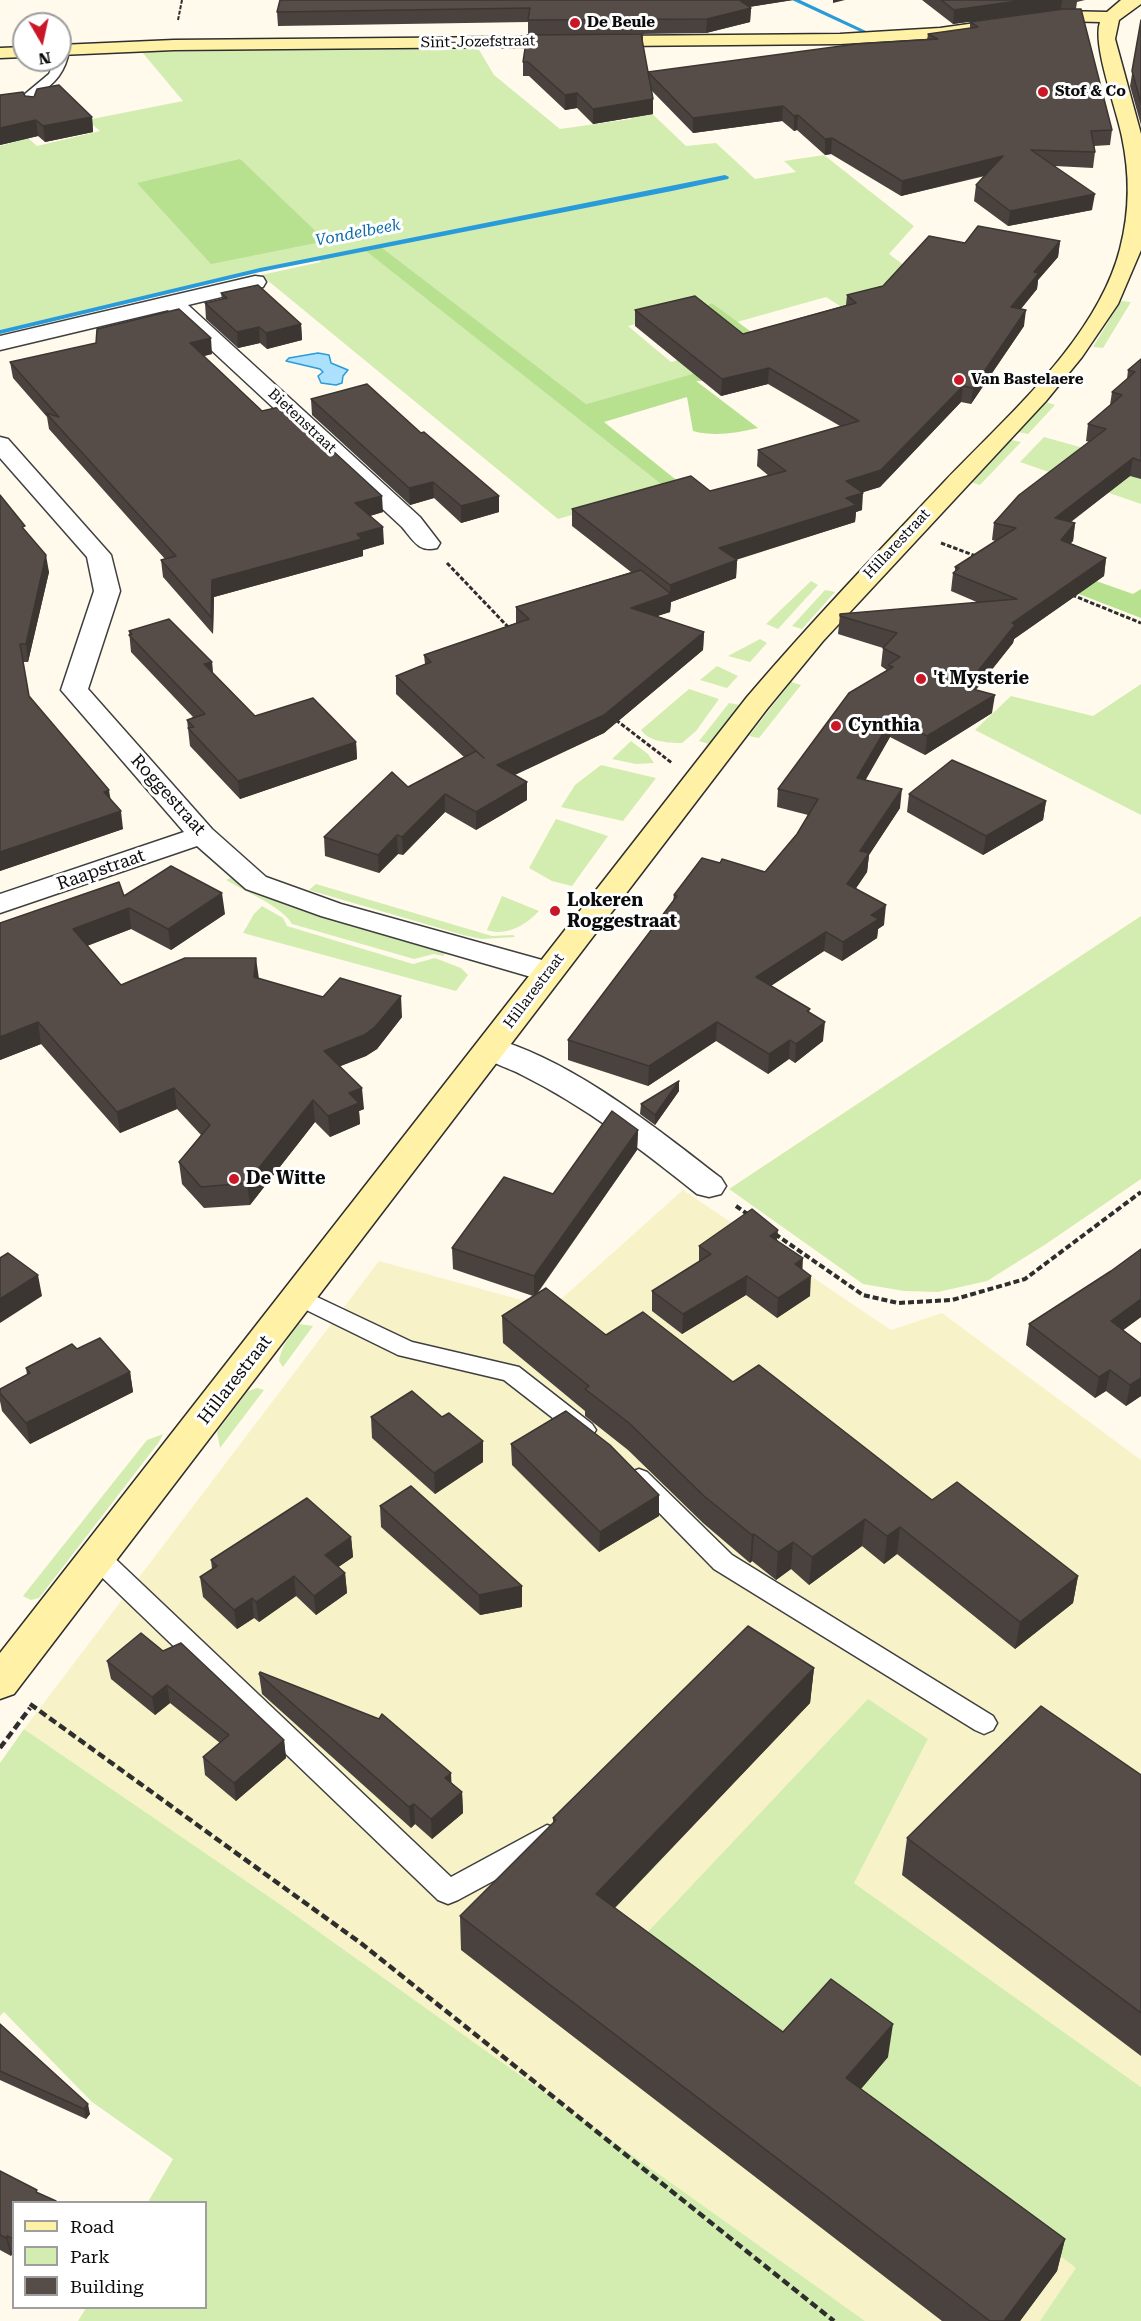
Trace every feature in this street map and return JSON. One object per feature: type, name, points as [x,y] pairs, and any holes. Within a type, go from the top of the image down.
[{"type":"main road","points":[[1110,17],[1124,5],[1135,0]]},
{"type":"main road","name":"Sint-Jozefstraat","points":[[72,50],[174,45],[840,39],[940,33],[1061,16],[1110,17]]},
{"type":"main road","name":"Hillarestraat","points":[[0,1683],[249,1364],[298,1296],[698,778],[814,635],[908,531],[1070,360],[1094,327],[1116,286],[1136,226],[1139,196],[1135,153],[1106,39],[1110,17]]},
{"type":"street","points":[[0,343],[255,282]]},
{"type":"street","name":"Bietenstraat","points":[[172,302],[411,522],[428,543]]},
{"type":"street","name":"Roggestraat","points":[[0,444],[99,555],[107,591],[74,690],[202,835],[256,883],[331,910],[549,972]]},
{"type":"street","name":"Raapstraat","points":[[0,904],[202,835]]},
{"type":"street","name":"Hillarestraat","points":[[491,1048],[530,1064],[630,1125],[709,1186]]},
{"type":"lane","points":[[32,107],[31,94],[45,86],[57,72]]},
{"type":"lane","points":[[298,1296],[406,1349],[511,1373],[601,1444]]},
{"type":"lane","points":[[627,1466],[723,1562],[984,1723]]},
{"type":"lane","points":[[97,1557],[447,1892],[540,1843],[565,1819]]},
{"type":"path","points":[[908,531],[976,556]]},
{"type":"path","points":[[428,543],[518,637]]},
{"type":"path","points":[[1064,592],[1141,623]]},
{"type":"path","points":[[608,714],[664,759],[698,778]]},
{"type":"path","points":[[709,1186],[756,1221]]},
{"type":"path","points":[[766,1228],[863,1295],[898,1303],[952,1300],[1025,1279],[1141,1192]]},
{"type":"path","points":[[0,1683],[362,1944],[834,2321]]},
{"type":"shaded area","points":[[683,1190],[891,1330],[942,1313],[1141,1460],[1141,2087],[854,1883],[928,1739],[645,1935],[1077,2268],[1040,2321],[865,2321],[284,1907],[24,1729],[379,1261],[551,1308]]},
{"type":"green space","points":[[478,48],[494,75],[560,129],[631,119],[644,106],[686,146],[716,143],[755,179],[796,172],[784,161],[824,155],[914,226],[889,254],[933,287],[843,308],[826,297],[737,322],[712,303],[698,309],[628,326],[671,362],[700,354],[718,367],[586,404],[382,249],[367,251],[666,488],[558,519],[261,275],[321,262],[316,258],[0,330],[0,146],[28,138],[37,146],[100,131],[87,120],[183,101],[142,52]]},
{"type":"green space","points":[[240,159],[326,241],[211,264],[137,183]]},
{"type":"green space","points":[[382,248],[586,404],[717,367],[698,309],[712,303],[792,362],[734,381],[696,381],[758,428],[717,434],[693,431],[687,397],[604,422],[680,483],[666,488],[366,251]]},
{"type":"green space","points":[[1121,301],[1131,302],[1103,348],[1093,347]]},
{"type":"green space","points":[[1046,402],[1055,405],[1028,434],[1018,432]]},
{"type":"green space","points":[[1044,437],[1141,464],[1141,504],[1020,462]]},
{"type":"green space","points":[[1011,440],[1021,442],[980,485],[970,482]]},
{"type":"green space","points":[[1031,558],[1133,594],[1141,589],[1141,618],[1014,569]]},
{"type":"green space","points":[[811,581],[818,585],[778,629],[766,624]]},
{"type":"green space","points":[[825,590],[835,592],[802,629],[792,626]]},
{"type":"green space","points":[[760,639],[767,643],[750,662],[728,656]]},
{"type":"green space","points":[[717,666],[738,676],[727,688],[700,680]]},
{"type":"green space","points":[[791,682],[801,685],[759,738],[749,736]]},
{"type":"green space","points":[[1141,684],[1141,815],[975,730],[1011,696],[1093,716]]},
{"type":"green space","points":[[689,689],[719,699],[696,731],[682,743],[659,741],[644,734],[641,730]]},
{"type":"green space","points":[[729,703],[740,705],[709,744],[699,741]]},
{"type":"green space","points":[[631,741],[648,754],[654,763],[636,764],[612,759]]},
{"type":"green space","points":[[601,765],[656,778],[623,821],[561,807],[575,785]]},
{"type":"green space","points":[[556,819],[608,836],[572,886],[552,881],[529,868]]},
{"type":"green space","points":[[232,877],[269,898],[294,907],[445,953],[443,956],[434,954],[414,959],[292,924],[272,906],[226,880]]},
{"type":"green space","points":[[316,884],[492,936],[513,935],[515,937],[482,939],[463,935],[309,890]]},
{"type":"green space","points":[[502,896],[539,911],[528,921],[508,931],[487,930]]},
{"type":"green space","points":[[262,906],[283,918],[287,926],[413,964],[435,958],[461,968],[468,975],[456,991],[243,933],[254,914]]},
{"type":"green space","points":[[1141,916],[1141,1179],[1046,1244],[987,1281],[938,1292],[904,1291],[863,1284],[729,1189]]},
{"type":"green space","points":[[299,1324],[313,1326],[283,1367],[279,1361],[282,1350]]},
{"type":"green space","points":[[257,1388],[264,1390],[220,1448],[217,1432],[248,1391]]},
{"type":"green space","points":[[163,1434],[39,1598],[31,1600],[23,1596],[147,1440]]},
{"type":"green space","points":[[868,1699],[928,1739],[854,1883],[1141,2087],[1141,2321],[1040,2321],[1076,2268],[645,1935]]},
{"type":"green space","points":[[24,1729],[284,1907],[865,2321],[78,2321],[85,2309],[207,2309],[207,2201],[149,2201],[173,2159],[92,2102],[4,2012],[0,2016],[0,1763]]},
{"type":"water","points":[[318,353],[329,355],[331,363],[348,370],[343,376],[342,383],[336,385],[321,383],[318,376],[323,372],[320,369],[286,361],[289,358]]},
{"type":"building","points":[[280,0],[739,0],[751,8],[707,19],[528,20],[530,8],[277,12]]},
{"type":"building","points":[[941,0],[1025,0],[954,10]]},
{"type":"building","points":[[1063,9],[1081,9],[1112,130],[1091,131],[1095,152],[1031,150],[1095,194],[1010,211],[976,185],[1003,156],[902,181],[832,138],[825,139],[798,115],[794,116],[783,106],[693,118],[648,72],[856,44],[938,39],[928,34],[978,27],[970,22]]},
{"type":"building","points":[[1141,20],[1141,103],[1132,71]]},
{"type":"building","points":[[641,34],[653,99],[593,109],[577,93],[565,95],[528,62],[523,62],[527,35]]},
{"type":"building","points":[[59,85],[92,117],[43,126],[36,120],[0,128],[0,95],[23,92],[25,96],[34,97],[37,89]]},
{"type":"building","points":[[978,226],[1060,241],[1034,272],[1039,273],[1011,307],[1026,310],[973,388],[963,386],[881,470],[846,481],[863,493],[846,498],[856,505],[719,548],[737,560],[670,585],[572,509],[691,476],[710,491],[786,471],[758,450],[859,421],[769,368],[722,379],[635,310],[695,296],[743,334],[856,303],[847,295],[883,286],[929,236],[965,243]]},
{"type":"building","points":[[258,285],[301,324],[266,333],[259,327],[237,332],[205,303],[227,298],[221,293]]},
{"type":"building","points":[[179,309],[211,338],[190,343],[262,411],[284,406],[382,496],[355,503],[383,527],[357,534],[362,539],[212,580],[211,617],[161,560],[176,556],[46,413],[59,417],[10,362],[96,343],[97,329]]},
{"type":"building","points":[[1141,359],[1141,461],[1133,458],[1055,518],[1075,523],[1061,540],[1106,558],[1012,623],[1015,625],[965,687],[995,695],[927,736],[892,718],[857,778],[902,789],[860,851],[869,853],[847,884],[886,905],[871,915],[879,919],[843,942],[826,932],[756,977],[810,1009],[807,1011],[825,1022],[796,1044],[790,1040],[769,1054],[717,1022],[649,1066],[568,1040],[677,896],[674,895],[702,858],[720,863],[722,859],[765,872],[797,834],[818,799],[778,789],[849,693],[893,667],[888,665],[900,657],[883,648],[897,633],[840,616],[840,614],[1017,599],[953,573],[959,568],[955,567],[1016,528],[994,523],[1019,495],[1106,429],[1088,424],[1122,395],[1112,392],[1135,372],[1128,370]]},
{"type":"building","points":[[367,384],[421,433],[424,432],[499,496],[461,506],[433,482],[409,488],[311,399]]},
{"type":"building","points":[[0,495],[25,526],[22,527],[46,555],[26,644],[20,644],[29,696],[109,790],[104,792],[121,811],[0,852]]},
{"type":"building","points":[[641,570],[671,594],[631,608],[704,632],[604,715],[497,765],[527,782],[476,812],[445,794],[402,837],[397,835],[378,855],[324,837],[392,772],[408,787],[476,751],[484,758],[396,676],[431,662],[424,655],[529,619],[516,607]]},
{"type":"building","points":[[169,619],[212,662],[204,664],[255,716],[313,698],[356,742],[238,781],[188,728],[194,727],[187,720],[205,714],[129,635],[132,634],[129,631]]},
{"type":"building","points":[[952,760],[1046,801],[986,836],[909,794]]},
{"type":"building","points":[[171,866],[222,893],[168,929],[129,908],[73,929],[121,985],[185,958],[256,958],[254,977],[323,997],[340,978],[401,996],[375,1027],[364,1035],[324,1051],[362,1088],[349,1093],[359,1103],[328,1116],[313,1100],[247,1183],[201,1187],[179,1162],[210,1125],[174,1088],[117,1112],[38,1022],[0,1037],[0,923],[119,882],[124,896]]},
{"type":"building","points":[[679,1081],[655,1115],[641,1104]]},
{"type":"building","points":[[612,1111],[638,1130],[534,1276],[452,1248],[504,1177],[553,1194]]},
{"type":"building","points":[[752,1209],[778,1230],[770,1236],[803,1258],[795,1264],[811,1276],[778,1298],[747,1276],[683,1314],[652,1291],[711,1254],[699,1246]]},
{"type":"building","points":[[1141,1249],[1141,1299],[1111,1321],[1141,1344],[1141,1378],[1130,1385],[1110,1370],[1099,1377],[1029,1324]]},
{"type":"building","points":[[8,1253],[38,1275],[0,1299],[0,1258]]},
{"type":"building","points":[[546,1288],[606,1335],[643,1312],[733,1382],[759,1365],[932,1500],[957,1482],[1078,1576],[1020,1622],[900,1527],[887,1536],[865,1519],[812,1557],[793,1542],[778,1552],[754,1534],[752,1535],[704,1496],[629,1423],[585,1389],[589,1386],[502,1316]]},
{"type":"building","points":[[100,1338],[130,1372],[26,1423],[0,1393],[0,1389],[30,1373],[26,1368],[72,1344],[77,1349]]},
{"type":"building","points":[[412,1391],[442,1417],[449,1413],[483,1441],[434,1473],[371,1417]]},
{"type":"building","points":[[566,1411],[610,1445],[659,1495],[600,1532],[511,1444]]},
{"type":"building","points":[[411,1486],[522,1586],[479,1595],[380,1506]]},
{"type":"building","points":[[307,1498],[351,1537],[325,1555],[345,1573],[314,1596],[294,1576],[256,1602],[252,1598],[234,1610],[200,1577],[217,1566],[211,1560]]},
{"type":"building","points":[[748,1626],[814,1668],[596,1894],[783,2032],[831,1979],[893,2024],[846,2078],[1065,2239],[1004,2321],[990,2321],[460,1916],[556,1820],[553,1818]]},
{"type":"building","points":[[141,1633],[163,1651],[181,1643],[284,1740],[234,1783],[203,1757],[229,1735],[167,1685],[152,1697],[107,1661]]},
{"type":"building","points":[[260,1672],[379,1719],[382,1714],[451,1773],[445,1778],[462,1792],[431,1819],[414,1804],[409,1807],[259,1674]]},
{"type":"building","points":[[1041,1706],[1141,1775],[1141,2013],[907,1838]]},
{"type":"building","points":[[0,2024],[88,2104],[84,2109],[0,2071]]},
{"type":"building","points":[[0,2171],[56,2201],[12,2201],[12,2238],[0,2235]]},
{"type":"waterway","name":"Vondelbeek","points":[[795,0],[863,31]]},
{"type":"waterway","name":"Vondelbeek","points":[[0,332],[260,270],[725,177]]},
{"type":"place","name":"De Beule","points":[[575,23]]},
{"type":"place","name":"Stof & Co","points":[[1043,92]]},
{"type":"place","name":"Van Bastelaere","points":[[959,380]]},
{"type":"place","name":"'t Mysterie","points":[[921,679]]},
{"type":"place","name":"Cynthia","points":[[836,726]]},
{"type":"place","name":"Lokeren Roggestraat","points":[[555,911]]},
{"type":"place","name":"De Witte","points":[[234,1179]]}]
